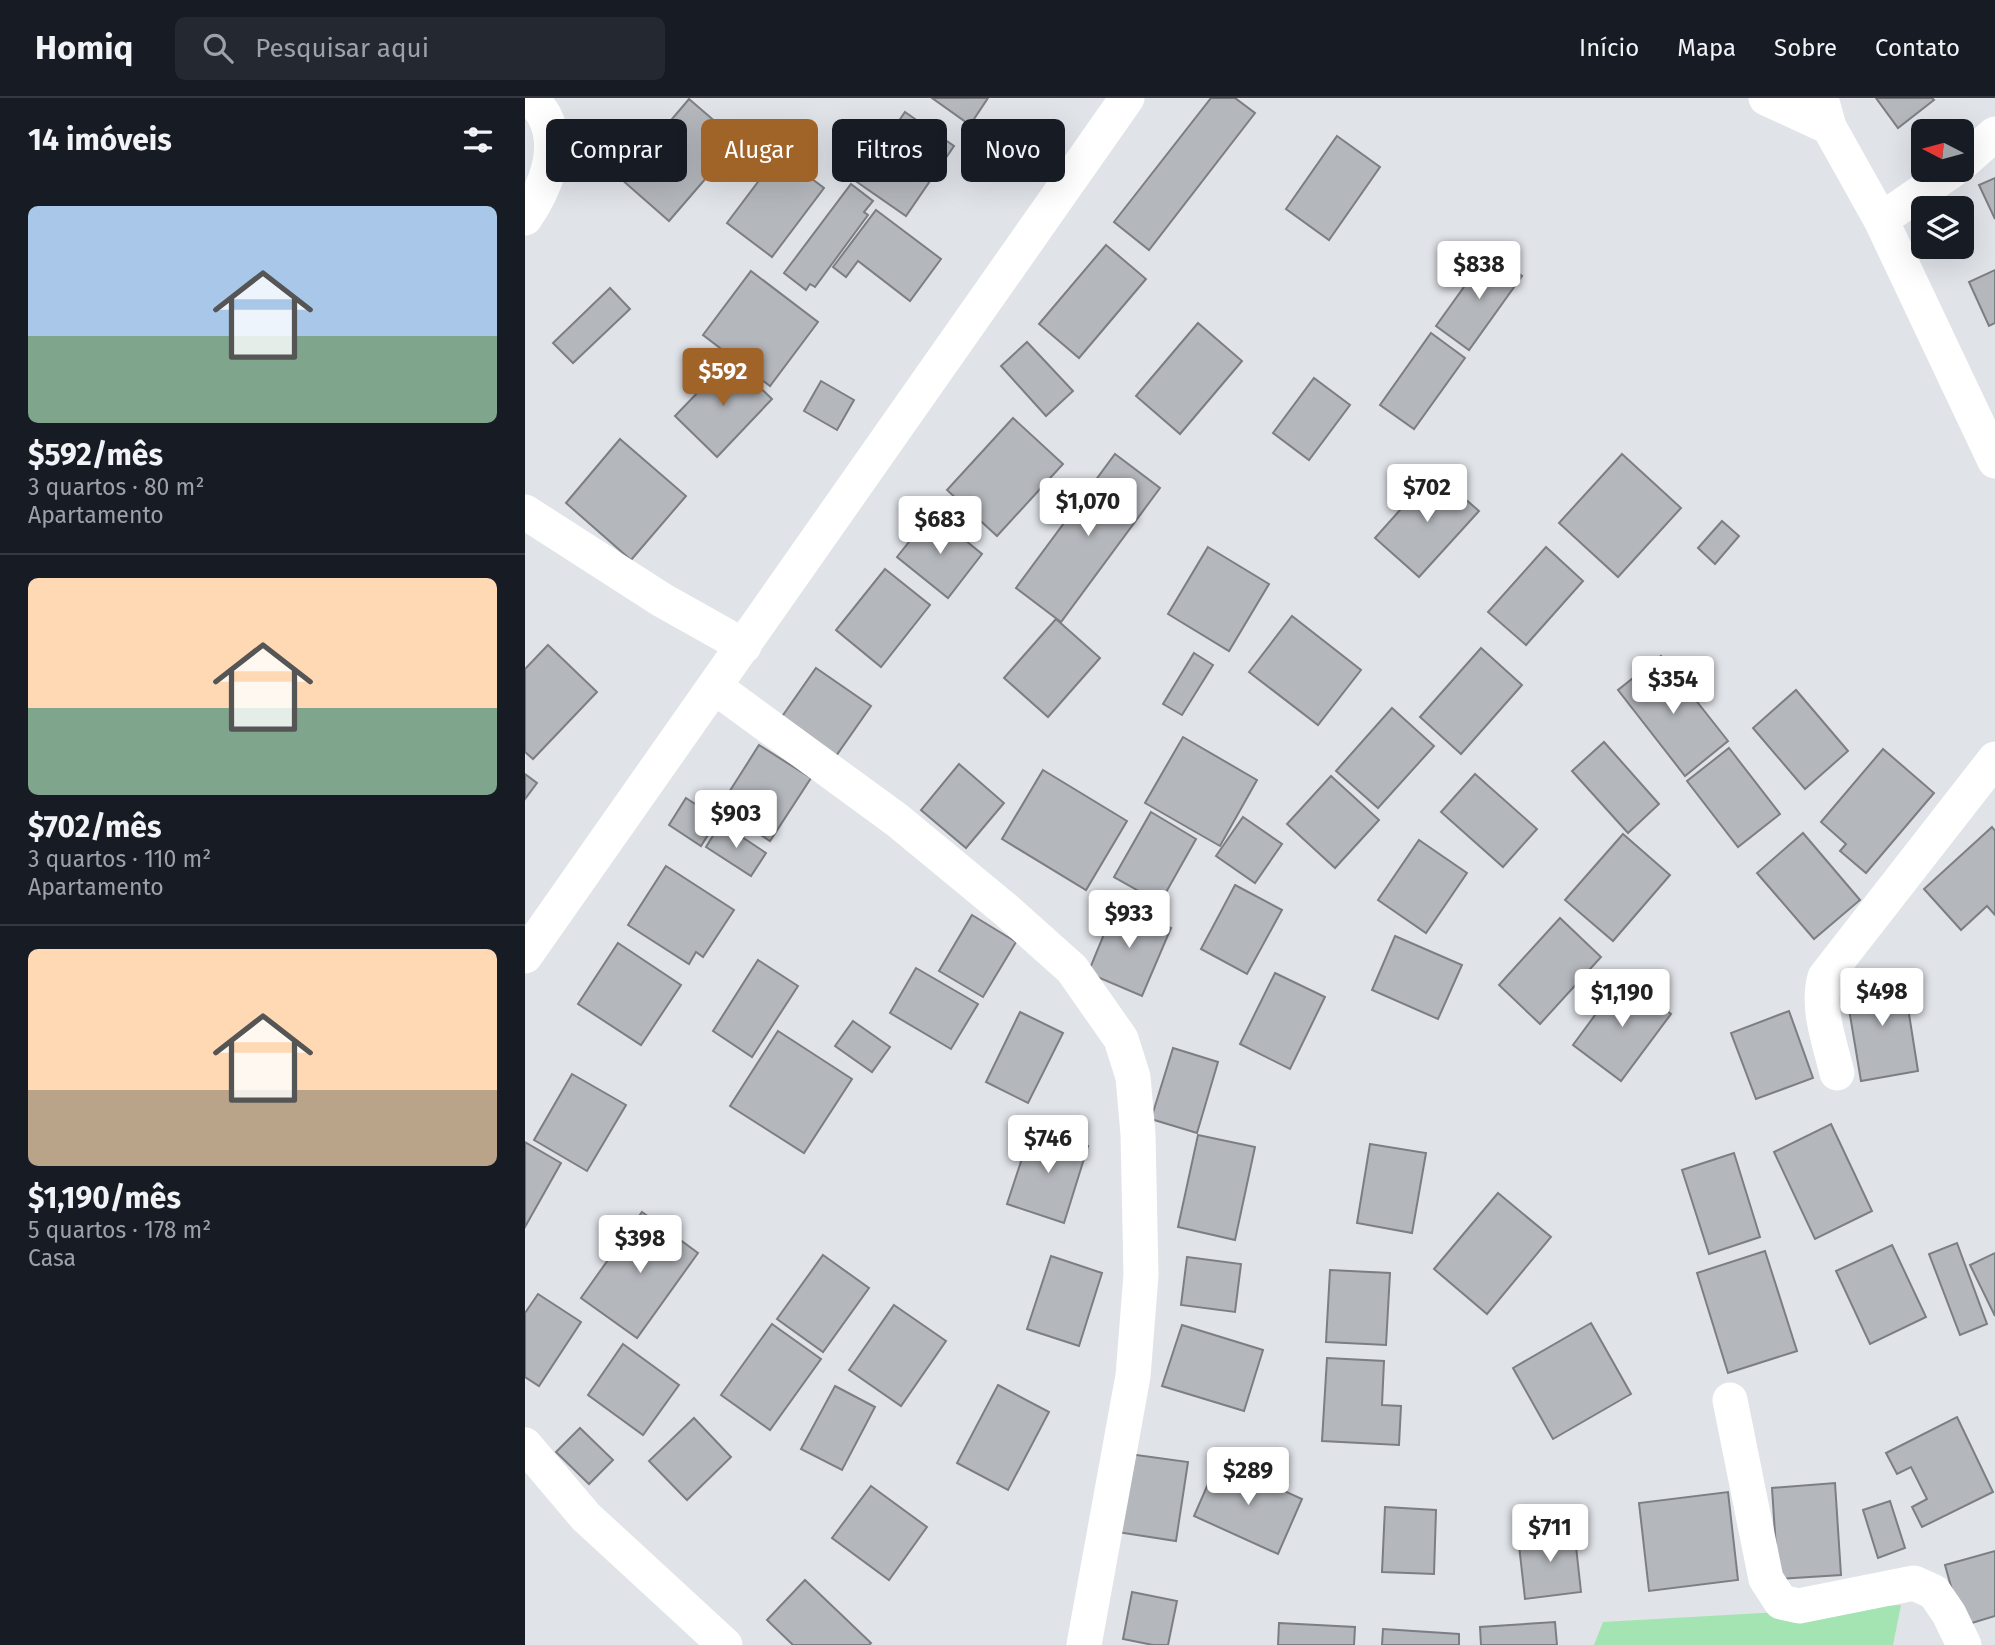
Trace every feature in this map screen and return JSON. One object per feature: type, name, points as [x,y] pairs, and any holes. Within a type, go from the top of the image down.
[{"type":"street","points":[[525,218],[538,200],[553,148],[544,114],[530,98]]},
{"type":"street","points":[[525,956],[1127,98]]},
{"type":"street","points":[[1766,98],[1825,113],[1881,220],[1995,461]]},
{"type":"street","points":[[1974,152],[1995,134]]},
{"type":"street","points":[[1881,220],[1936,182]]},
{"type":"street","points":[[525,512],[663,600],[744,646]]},
{"type":"street","points":[[715,687],[897,820],[1006,910],[1072,969],[1121,1039],[1133,1077],[1138,1134],[1141,1275],[1133,1376],[1084,1645]]},
{"type":"street","points":[[1837,1073],[1821,996],[1825,977],[1995,759]]},
{"type":"street","points":[[1730,1400],[1766,1579],[1781,1602],[1799,1606],[1914,1583],[1934,1592],[1949,1614],[1963,1645]]},
{"type":"street","points":[[525,1445],[586,1517],[725,1645]]},
{"type":"green space","points":[[1901,1605],[1893,1645],[1594,1645],[1603,1622]]},
{"type":"building","points":[[932,98],[988,98],[974,119],[962,119]]},
{"type":"building","points":[[1211,98],[1235,98],[1255,113],[1149,250],[1114,222]]},
{"type":"building","points":[[1876,98],[1932,98],[1934,100],[1898,128]]},
{"type":"building","points":[[689,99],[712,119],[701,119],[703,182],[669,221],[624,182],[687,182],[687,119],[672,119]]},
{"type":"building","points":[[905,112],[915,119],[900,119]]},
{"type":"building","points":[[1337,136],[1380,167],[1329,240],[1286,209]]},
{"type":"building","points":[[947,141],[954,146],[947,156]]},
{"type":"building","points":[[1995,178],[1995,219],[1979,185]]},
{"type":"building","points":[[758,182],[816,182],[824,188],[772,257],[727,223]]},
{"type":"building","points":[[857,182],[929,182],[906,216]]},
{"type":"building","points":[[851,184],[873,201],[864,212],[868,215],[815,287],[810,284],[806,290],[784,273]]},
{"type":"building","points":[[876,210],[941,259],[910,301],[858,261],[846,277],[833,267]]},
{"type":"building","points":[[1106,245],[1146,279],[1079,358],[1039,324]]},
{"type":"building","points":[[1489,252],[1522,276],[1469,350],[1436,326]]},
{"type":"building","points":[[1995,270],[1995,323],[1989,326],[1969,282]]},
{"type":"building","points":[[751,271],[818,322],[770,386],[703,335]]},
{"type":"building","points":[[610,288],[630,309],[573,363],[553,343]]},
{"type":"building","points":[[1198,323],[1242,361],[1180,434],[1136,396]]},
{"type":"building","points":[[1431,333],[1465,358],[1414,429],[1380,405]]},
{"type":"building","points":[[1027,342],[1073,391],[1046,416],[1001,366]]},
{"type":"building","points":[[730,359],[772,399],[717,457],[675,416]]},
{"type":"building","points":[[1314,378],[1350,405],[1309,460],[1273,433]]},
{"type":"building","points":[[821,381],[854,400],[837,430],[804,411]]},
{"type":"building","points":[[1013,418],[1063,464],[997,536],[947,490]]},
{"type":"building","points":[[620,439],[686,496],[631,560],[566,503]]},
{"type":"building","points":[[1115,454],[1160,488],[1061,622],[1016,588]]},
{"type":"building","points":[[1622,454],[1681,508],[1618,577],[1559,523]]},
{"type":"building","points":[[1434,472],[1479,511],[1419,577],[1375,538]]},
{"type":"building","points":[[932,513],[982,554],[948,598],[897,557]]},
{"type":"building","points":[[1722,521],[1739,536],[1715,564],[1698,548]]},
{"type":"building","points":[[1208,547],[1269,584],[1229,651],[1168,614]]},
{"type":"building","points":[[1546,547],[1583,581],[1526,645],[1488,612]]},
{"type":"building","points":[[885,569],[930,605],[881,667],[836,630]]},
{"type":"building","points":[[1292,616],[1361,670],[1318,725],[1249,672]]},
{"type":"building","points":[[1056,619],[1100,658],[1048,717],[1004,678]]},
{"type":"building","points":[[548,645],[597,692],[533,759],[525,752],[525,669]]},
{"type":"building","points":[[1481,648],[1522,685],[1461,754],[1420,717]]},
{"type":"building","points":[[1194,653],[1213,665],[1182,715],[1163,704]]},
{"type":"building","points":[[1661,656],[1728,741],[1685,776],[1618,690]]},
{"type":"building","points":[[816,668],[871,706],[836,756],[781,718]]},
{"type":"building","points":[[1796,690],[1848,751],[1805,789],[1753,728]]},
{"type":"building","points":[[1392,708],[1434,746],[1378,808],[1336,771]]},
{"type":"building","points":[[1183,737],[1257,780],[1220,846],[1145,803]]},
{"type":"building","points":[[1604,742],[1659,804],[1628,833],[1572,771]]},
{"type":"building","points":[[759,745],[811,778],[770,841],[719,808]]},
{"type":"building","points":[[1729,748],[1780,814],[1738,847],[1687,781]]},
{"type":"building","points":[[1883,749],[1934,793],[1866,873],[1840,851],[1846,844],[1821,822]]},
{"type":"building","points":[[959,764],[1004,803],[966,848],[921,810]]},
{"type":"building","points":[[1043,770],[1127,821],[1086,890],[1002,839]]},
{"type":"building","points":[[525,774],[537,783],[525,799]]},
{"type":"building","points":[[1475,774],[1537,829],[1503,867],[1441,812]]},
{"type":"building","points":[[1331,776],[1379,820],[1335,868],[1287,824]]},
{"type":"building","points":[[686,798],[718,819],[701,846],[669,825]]},
{"type":"building","points":[[1151,812],[1196,839],[1160,903],[1114,877]]},
{"type":"building","points":[[1243,817],[1282,844],[1255,883],[1216,856]]},
{"type":"building","points":[[721,823],[766,853],[751,876],[706,847]]},
{"type":"building","points":[[1992,827],[1995,831],[1995,915],[1987,906],[1961,930],[1924,889]]},
{"type":"building","points":[[1803,833],[1860,900],[1814,939],[1757,873]]},
{"type":"building","points":[[1623,834],[1670,875],[1613,941],[1565,900]]},
{"type":"building","points":[[1419,840],[1467,873],[1426,933],[1378,900]]},
{"type":"building","points":[[666,866],[734,910],[703,957],[696,952],[689,964],[628,925]]},
{"type":"building","points":[[1235,885],[1282,910],[1247,974],[1201,949]]},
{"type":"building","points":[[1116,905],[1171,928],[1142,996],[1088,973]]},
{"type":"building","points":[[972,915],[1016,942],[983,997],[939,971]]},
{"type":"building","points":[[1560,918],[1601,957],[1540,1024],[1499,985]]},
{"type":"building","points":[[1395,936],[1462,965],[1438,1019],[1372,990]]},
{"type":"building","points":[[618,943],[681,985],[641,1045],[578,1004]]},
{"type":"building","points":[[758,960],[798,986],[752,1057],[713,1031]]},
{"type":"building","points":[[916,968],[978,1004],[951,1049],[890,1013]]},
{"type":"building","points":[[1275,973],[1325,997],[1290,1069],[1240,1044]]},
{"type":"building","points":[[1903,976],[1918,1071],[1861,1081],[1845,985]]},
{"type":"building","points":[[1623,977],[1671,1014],[1621,1081],[1573,1045]]},
{"type":"building","points":[[1789,1011],[1813,1078],[1756,1099],[1731,1033]]},
{"type":"building","points":[[1020,1012],[1063,1033],[1028,1103],[986,1082]]},
{"type":"building","points":[[853,1021],[890,1047],[872,1072],[835,1046]]},
{"type":"building","points":[[778,1031],[852,1079],[804,1153],[730,1106]]},
{"type":"building","points":[[1173,1048],[1218,1062],[1197,1133],[1151,1119]]},
{"type":"building","points":[[572,1074],[626,1105],[587,1171],[534,1140]]},
{"type":"building","points":[[1831,1124],[1872,1211],[1815,1239],[1774,1152]]},
{"type":"building","points":[[1032,1128],[1088,1146],[1064,1223],[1007,1204]]},
{"type":"building","points":[[1198,1135],[1255,1147],[1235,1240],[1178,1227]]},
{"type":"building","points":[[525,1142],[561,1163],[525,1227]]},
{"type":"building","points":[[1370,1144],[1426,1153],[1412,1233],[1357,1223]]},
{"type":"building","points":[[1734,1153],[1760,1237],[1709,1254],[1682,1170]]},
{"type":"building","points":[[1498,1193],[1551,1237],[1487,1314],[1434,1269]]},
{"type":"building","points":[[642,1212],[698,1253],[637,1338],[581,1298]]},
{"type":"building","points":[[1957,1243],[1987,1324],[1960,1335],[1929,1254]]},
{"type":"building","points":[[1892,1245],[1926,1317],[1870,1344],[1836,1271]]},
{"type":"building","points":[[1765,1251],[1797,1351],[1728,1373],[1697,1273]]},
{"type":"building","points":[[1995,1253],[1995,1316],[1970,1265]]},
{"type":"building","points":[[823,1255],[869,1288],[823,1352],[777,1319]]},
{"type":"building","points":[[1051,1256],[1102,1273],[1079,1346],[1027,1329]]},
{"type":"building","points":[[1187,1257],[1241,1264],[1235,1312],[1181,1305]]},
{"type":"building","points":[[1330,1270],[1390,1273],[1386,1345],[1326,1342]]},
{"type":"building","points":[[538,1294],[581,1322],[539,1386],[525,1377],[525,1313]]},
{"type":"building","points":[[894,1305],[946,1341],[901,1406],[849,1370]]},
{"type":"building","points":[[1591,1323],[1631,1394],[1553,1439],[1513,1368]]},
{"type":"building","points":[[772,1324],[821,1359],[770,1430],[721,1395]]},
{"type":"building","points":[[1182,1325],[1263,1350],[1244,1411],[1162,1386]]},
{"type":"building","points":[[623,1344],[679,1385],[643,1435],[588,1395]]},
{"type":"building","points":[[1327,1358],[1384,1361],[1382,1405],[1401,1406],[1399,1445],[1322,1441]]},
{"type":"building","points":[[998,1385],[1049,1412],[1008,1490],[957,1463]]},
{"type":"building","points":[[835,1386],[875,1407],[842,1470],[801,1449]]},
{"type":"building","points":[[1957,1417],[1993,1492],[1922,1527],[1912,1507],[1927,1499],[1911,1467],[1897,1474],[1886,1453]]},
{"type":"building","points":[[694,1418],[731,1457],[687,1500],[649,1461]]},
{"type":"building","points":[[580,1428],[613,1460],[589,1484],[556,1452]]},
{"type":"building","points":[[1129,1454],[1188,1462],[1176,1541],[1117,1532]]},
{"type":"building","points":[[1218,1461],[1302,1499],[1278,1554],[1194,1516]]},
{"type":"building","points":[[1835,1483],[1841,1575],[1778,1579],[1772,1488]]},
{"type":"building","points":[[871,1486],[927,1527],[889,1580],[832,1538]]},
{"type":"building","points":[[1728,1492],[1738,1580],[1649,1591],[1639,1503]]},
{"type":"building","points":[[1890,1501],[1905,1548],[1878,1558],[1863,1510]]},
{"type":"building","points":[[1385,1507],[1436,1510],[1434,1574],[1382,1572]]},
{"type":"building","points":[[1574,1528],[1581,1592],[1525,1599],[1518,1536]]},
{"type":"building","points":[[1995,1551],[1995,1616],[1962,1626],[1945,1565]]},
{"type":"building","points":[[805,1580],[871,1643],[793,1645],[767,1620]]},
{"type":"building","points":[[1132,1592],[1177,1601],[1168,1645],[1123,1639]]},
{"type":"building","points":[[1555,1622],[1557,1645],[1481,1645],[1480,1627]]},
{"type":"building","points":[[1279,1623],[1355,1627],[1354,1645],[1278,1645]]},
{"type":"building","points":[[1383,1629],[1459,1634],[1459,1645],[1382,1645]]}]
